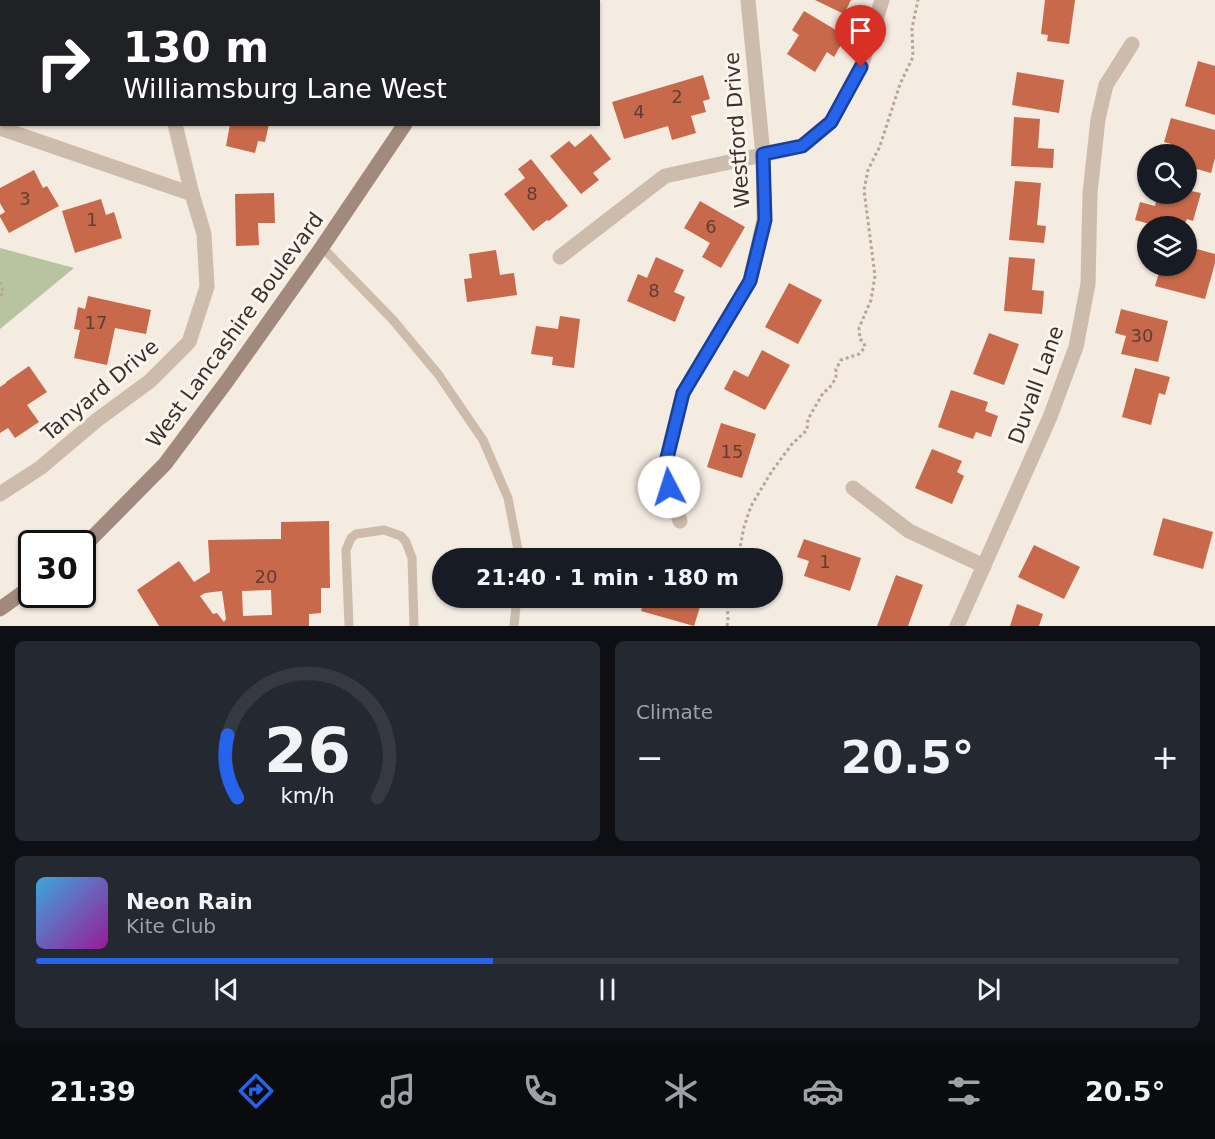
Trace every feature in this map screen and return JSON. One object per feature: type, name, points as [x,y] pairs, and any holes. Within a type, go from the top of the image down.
[{"type":"main road","name":"West Lancashire Boulevard","points":[[96,534],[165,464],[322,247],[404,126]]},
{"type":"main road","points":[[0,609],[18,596]]},
{"type":"street","name":"Westford Drive","points":[[680,521],[664,470],[683,393],[750,281],[765,220],[763,154],[748,0]]},
{"type":"street","points":[[560,257],[665,176],[802,146],[831,122],[861,67],[882,0]]},
{"type":"street","name":"Duvall Lane","points":[[957,626],[1050,417],[1076,347],[1088,284],[1089,193],[1098,119],[1106,85],[1132,44]]},
{"type":"street","name":"Tanyard Drive","points":[[0,494],[40,468],[97,420],[150,381],[189,342],[207,287],[204,234],[175,126]]},
{"type":"street","points":[[0,128],[192,194]]},
{"type":"street","points":[[853,488],[909,531],[984,566]]},
{"type":"lane","points":[[322,247],[393,320],[438,375],[483,440],[508,498],[518,548]]},
{"type":"lane","points":[[349,626],[346,550],[351,538],[356,534],[384,530],[401,536],[412,558],[414,626]]},
{"type":"lane","points":[[514,626],[516,608]]},
{"type":"path","points":[[740,548],[751,506],[772,471],[792,444],[807,430],[808,419],[823,393],[836,378],[836,369],[841,360],[859,354],[865,347],[860,339],[859,328],[871,300],[875,276],[864,190],[867,170],[880,146],[900,84],[913,57],[912,28],[918,0]]},
{"type":"path","points":[[0,282],[3,291],[0,298]]},
{"type":"path","points":[[727,608],[727,626]]},
{"type":"green space","points":[[0,248],[74,268],[0,329]]},
{"type":"building","points":[[815,0],[851,0],[844,14]]},
{"type":"building","points":[[1045,0],[1075,0],[1069,44],[1047,41],[1048,35],[1041,34]]},
{"type":"building","points":[[804,11],[846,36],[834,57],[827,52],[815,72],[787,54],[799,35],[792,30]]},
{"type":"building","points":[[1198,61],[1215,66],[1215,115],[1185,106]]},
{"type":"building","points":[[1017,72],[1064,80],[1059,113],[1012,105]]},
{"type":"building","points":[[703,75],[710,99],[703,101],[706,112],[691,116],[696,133],[672,140],[668,126],[624,139],[612,102]]},
{"type":"building","points":[[1014,117],[1040,119],[1038,148],[1054,149],[1053,168],[1011,166]]},
{"type":"building","points":[[1171,118],[1215,130],[1215,158],[1211,173],[1197,169],[1197,144],[1164,142]]},
{"type":"building","points":[[230,126],[269,126],[265,142],[258,141],[255,153],[226,146]]},
{"type":"building","points":[[591,134],[611,159],[593,173],[599,180],[581,194],[550,156],[569,141],[575,147]]},
{"type":"building","points":[[531,159],[568,206],[533,231],[504,194],[525,178],[518,169]]},
{"type":"building","points":[[34,170],[43,188],[47,186],[59,206],[9,233],[0,217],[5,212],[0,203],[0,188]]},
{"type":"building","points":[[1015,181],[1041,183],[1037,225],[1046,226],[1044,243],[1009,240]]},
{"type":"building","points":[[1197,192],[1201,193],[1194,216],[1137,216],[1137,221],[1135,220],[1139,204],[1155,206],[1156,204],[1197,204]]},
{"type":"building","points":[[274,193],[275,223],[258,223],[259,245],[236,246],[235,194]]},
{"type":"building","points":[[101,199],[106,215],[114,212],[122,238],[75,253],[62,211]]},
{"type":"building","points":[[700,201],[745,227],[721,268],[702,257],[710,243],[684,228]]},
{"type":"building","points":[[1197,249],[1215,254],[1215,263],[1205,299],[1155,286],[1158,276],[1197,276]]},
{"type":"building","points":[[496,250],[500,275],[514,273],[517,295],[467,302],[464,279],[472,278],[469,254]]},
{"type":"building","points":[[656,257],[684,270],[674,292],[685,297],[675,322],[627,301],[638,274],[647,278]]},
{"type":"building","points":[[1009,257],[1035,259],[1032,290],[1044,291],[1042,314],[1004,311]]},
{"type":"building","points":[[789,283],[822,300],[798,344],[765,327]]},
{"type":"building","points":[[88,296],[151,310],[146,334],[115,328],[107,365],[74,358],[80,330],[74,329],[78,307],[85,309]]},
{"type":"building","points":[[1121,309],[1168,321],[1158,362],[1121,354],[1126,336],[1115,333]]},
{"type":"building","points":[[560,316],[580,319],[574,368],[552,365],[553,357],[531,354],[536,326],[558,329]]},
{"type":"building","points":[[989,333],[1019,344],[1004,385],[973,374]]},
{"type":"building","points":[[762,350],[790,365],[765,410],[724,389],[734,370],[748,377]]},
{"type":"building","points":[[29,366],[47,392],[27,405],[39,422],[15,438],[8,428],[0,433],[0,387]]},
{"type":"building","points":[[1135,368],[1170,377],[1165,395],[1159,393],[1151,425],[1122,417]]},
{"type":"building","points":[[951,390],[988,402],[985,411],[998,416],[991,437],[976,432],[973,439],[938,427]]},
{"type":"building","points":[[721,423],[756,434],[742,478],[707,467]]},
{"type":"building","points":[[932,449],[962,461],[957,472],[964,476],[952,504],[915,488]]},
{"type":"building","points":[[1163,518],[1213,532],[1203,569],[1153,555]]},
{"type":"building","points":[[329,521],[330,588],[321,588],[321,613],[309,614],[309,626],[159,626],[137,590],[179,561],[194,582],[210,572],[208,540],[281,539],[281,522]],"holes":[[[271,590],[272,615],[243,616],[242,591]],[[222,591],[226,619],[224,622],[217,613],[213,614],[200,596],[205,593]]]},
{"type":"building","points":[[804,539],[861,558],[850,591],[804,576],[809,561],[797,557]]},
{"type":"building","points":[[1034,545],[1080,567],[1064,599],[1018,577]]},
{"type":"building","points":[[896,575],[923,585],[908,626],[877,626]]},
{"type":"building","points":[[1017,604],[1043,614],[1039,626],[1010,626]]},
{"type":"building","points":[[642,608],[700,608],[694,626],[641,611]]},
{"type":"route","points":[[669,487],[664,470],[683,393],[750,281],[765,220],[763,154],[802,146],[831,122],[861,67]]}]
